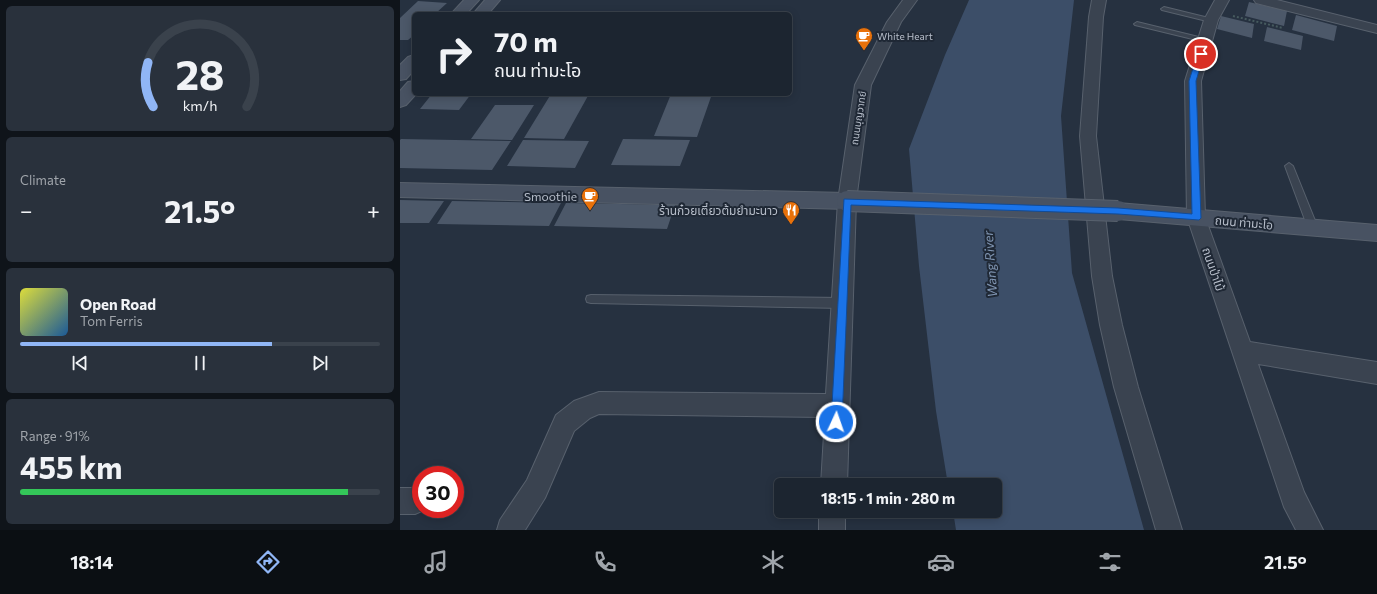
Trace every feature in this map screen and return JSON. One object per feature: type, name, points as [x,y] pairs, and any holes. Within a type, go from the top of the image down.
[{"type":"street","points":[[460,12],[472,0]]},
{"type":"street","points":[[482,12],[492,0]]},
{"type":"street","name":"ถนนบุญวาทย์","points":[[834,478],[847,201],[863,85],[894,22],[910,0]]},
{"type":"street","points":[[1099,0],[1096,17],[1088,136],[1102,276],[1111,325],[1126,387],[1169,530]]},
{"type":"street","points":[[1261,0],[1377,29]]},
{"type":"street","name":"ถนนป่าไม้","points":[[1216,11],[1205,40],[1193,81],[1196,218],[1293,498],[1310,530]]},
{"type":"street","points":[[400,75],[412,62]]},
{"type":"street","points":[[400,101],[412,88]]},
{"type":"street","name":"ถนน ท่ามะโอ","points":[[400,190],[847,201],[1118,211],[1377,233]]},
{"type":"street","points":[[1242,351],[1377,373]]},
{"type":"street","points":[[510,530],[536,489],[565,423],[582,409],[599,403],[837,406]]},
{"type":"street","points":[[832,518],[832,530]]},
{"type":"lane","points":[[1164,9],[1216,11]]},
{"type":"lane","points":[[1137,24],[1205,40]]},
{"type":"lane","points":[[1289,166],[1313,228]]},
{"type":"lane","points":[[591,299],[843,303]]},
{"type":"path","points":[[1216,11],[1283,28]]},
{"type":"water","name":"Wang River","points":[[969,0],[1074,0],[1061,116],[1072,273],[1144,530],[956,530],[954,518],[1002,518],[1002,478],[947,478],[936,411],[919,266],[909,149],[945,55]]},
{"type":"building","points":[[418,1],[447,3],[437,12],[412,12],[412,37],[408,40],[400,40],[400,18]]},
{"type":"building","points":[[1249,2],[1287,11],[1284,26],[1245,16]]},
{"type":"building","points":[[1296,15],[1337,26],[1334,41],[1292,30]]},
{"type":"building","points":[[1221,16],[1254,24],[1252,38],[1217,29]]},
{"type":"building","points":[[1267,27],[1303,36],[1301,50],[1264,41]]},
{"type":"building","points":[[430,96],[470,96],[459,110],[420,109]]},
{"type":"building","points":[[550,96],[588,96],[564,139],[524,138]]},
{"type":"building","points":[[670,96],[711,96],[697,137],[654,136]]},
{"type":"building","points":[[495,105],[534,105],[512,140],[471,139]]},
{"type":"building","points":[[401,139],[511,141],[492,170],[400,168]]},
{"type":"building","points":[[623,139],[690,140],[680,166],[611,165]]},
{"type":"building","points":[[523,140],[589,141],[575,168],[507,166]]},
{"type":"building","points":[[400,200],[444,201],[429,223],[400,223]]},
{"type":"building","points":[[452,201],[561,203],[549,226],[437,224]]},
{"type":"building","points":[[566,203],[675,205],[667,229],[554,226]]},
{"type":"place","name":"White Heart","points":[[864,51]]},
{"type":"place","name":"Smoothie","points":[[590,211]]},
{"type":"place","name":"ร้านก๋วยเตี๋ยวต้มยำมะนาว","points":[[791,225]]},
{"type":"route","points":[[836,422],[847,201],[1118,211],[1196,218],[1193,81],[1201,54]]}]
